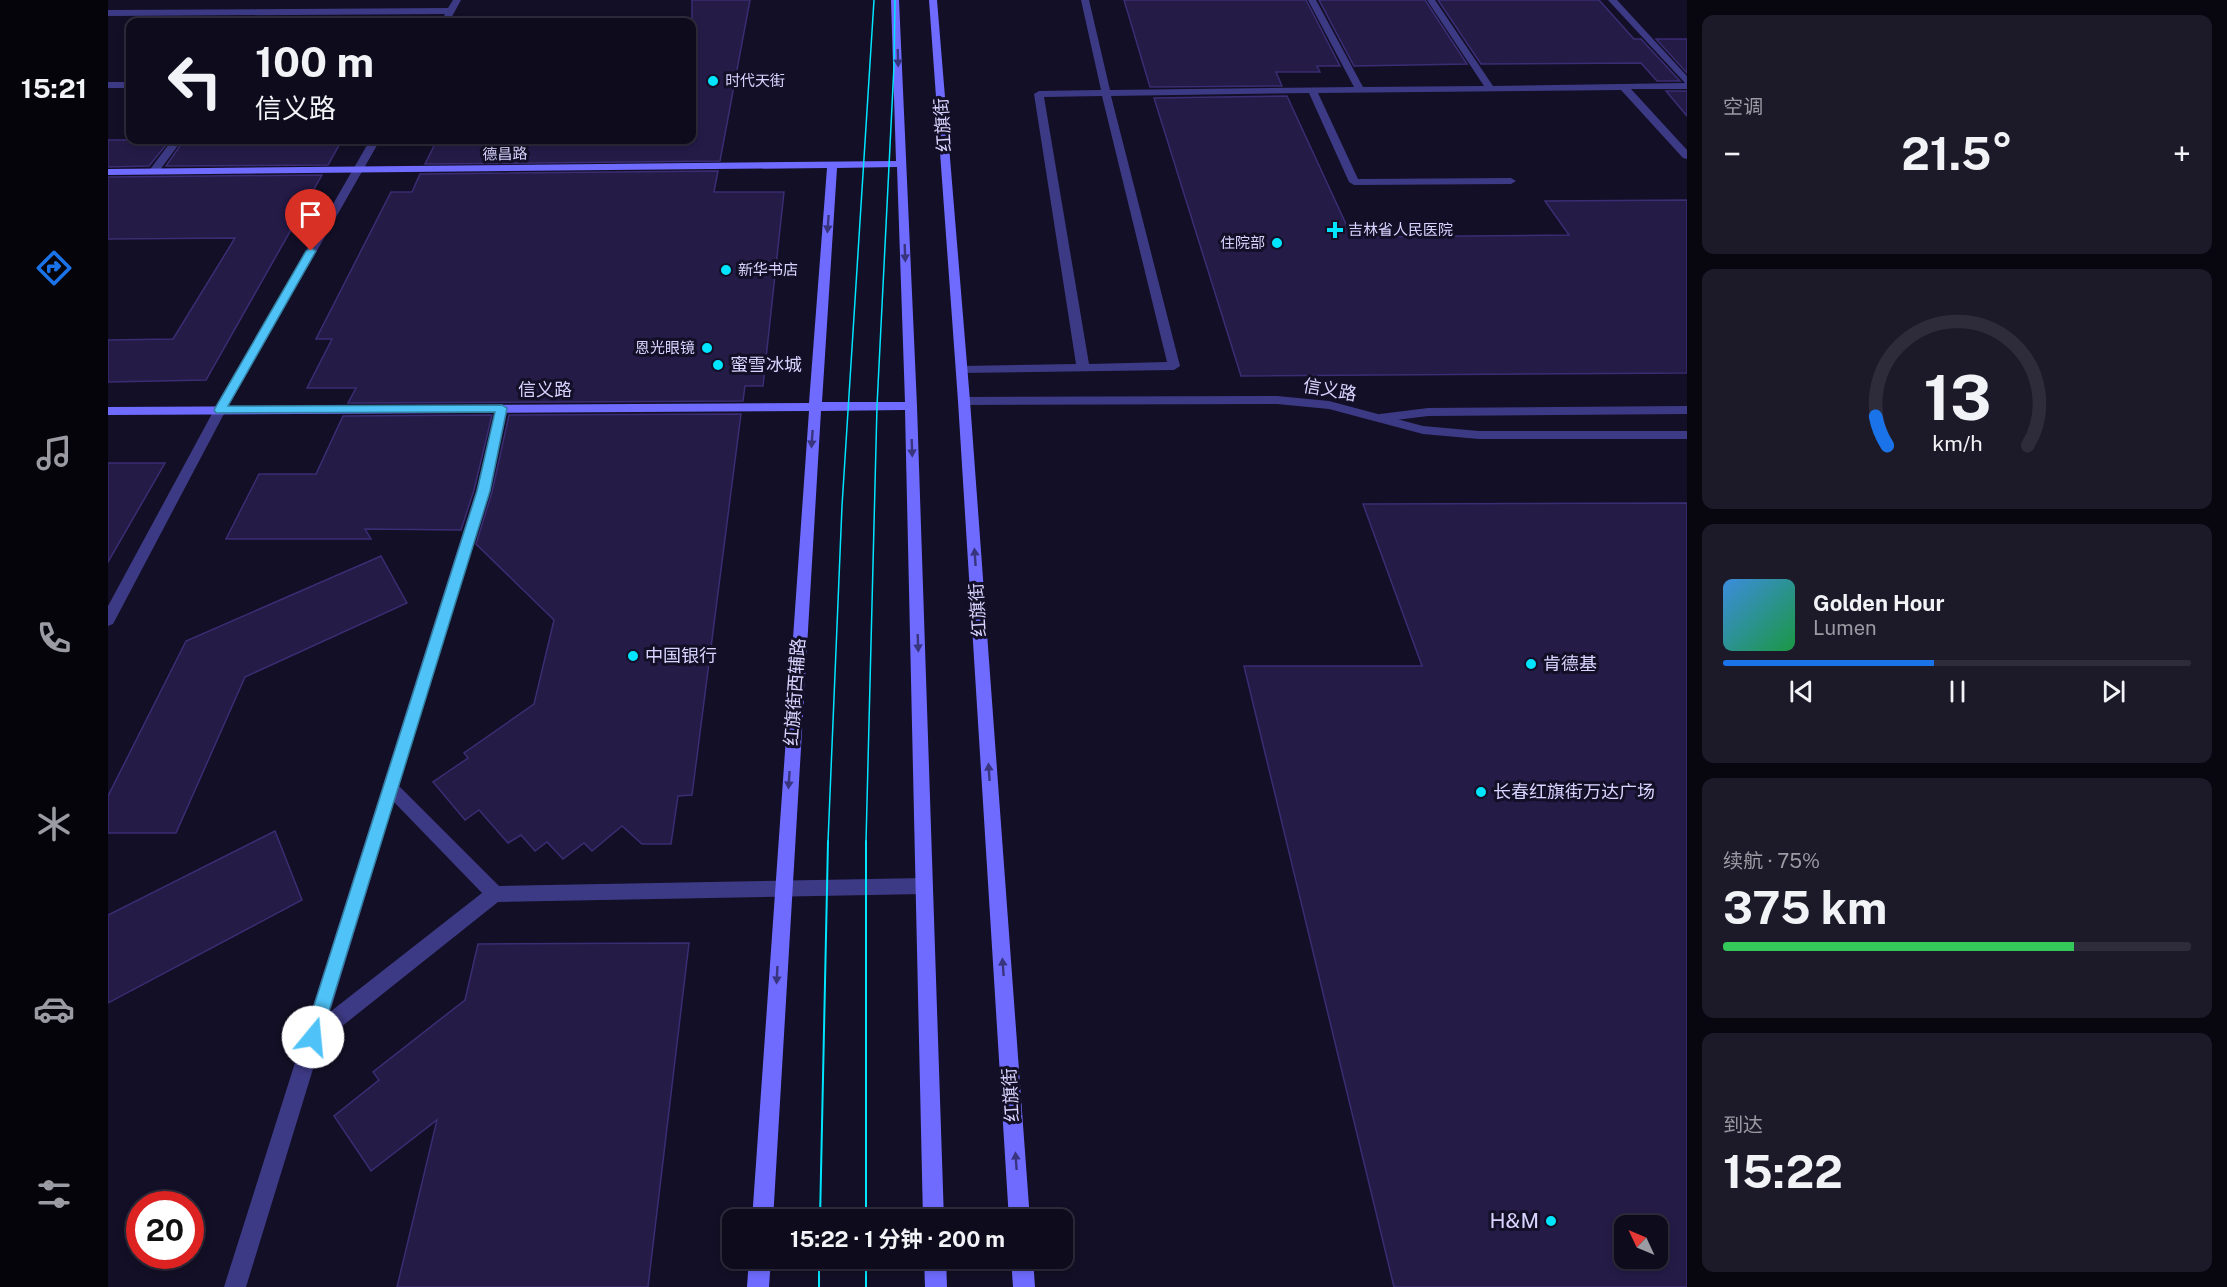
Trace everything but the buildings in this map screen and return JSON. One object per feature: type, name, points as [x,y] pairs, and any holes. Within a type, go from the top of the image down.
[{"type":"main road","points":[[896,0],[911,406],[934,1209]]},
{"type":"main road","name":"红旗街","points":[[933,0],[962,370],[1019,1209]]},
{"type":"main road","name":"德昌路","points":[[108,172],[902,164]]},
{"type":"main road","name":"红旗街西辅路","points":[[763,1209],[814,406],[832,165]]},
{"type":"main road","name":"信义路","points":[[108,411],[911,406]]},
{"type":"main road","points":[[758,1287],[759,1269]]},
{"type":"main road","points":[[935,1269],[936,1287]]},
{"type":"main road","points":[[1023,1269],[1024,1287]]},
{"type":"street","points":[[447,18],[457,0]]},
{"type":"street","points":[[962,370],[1174,366],[1085,0]]},
{"type":"street","points":[[1312,0],[1360,90]]},
{"type":"street","points":[[1431,0],[1490,88]]},
{"type":"street","points":[[1612,0],[1687,81]]},
{"type":"street","points":[[108,13],[451,11]]},
{"type":"street","points":[[108,85],[126,85]]},
{"type":"street","points":[[1083,367],[1039,94],[1687,86]]},
{"type":"street","points":[[1623,87],[1687,156]]},
{"type":"street","points":[[1312,90],[1354,182],[1511,181]]},
{"type":"street","points":[[153,172],[174,144]]},
{"type":"street","points":[[108,620],[220,410],[373,144]]},
{"type":"street","name":"信义路","points":[[964,401],[1277,400],[1329,405],[1423,430],[1479,435],[1687,435]]},
{"type":"street","points":[[235,1287],[483,491],[502,408]]},
{"type":"street","points":[[1380,418],[1428,412],[1687,410]]},
{"type":"street","points":[[391,788],[495,894]]},
{"type":"street","points":[[313,1037],[495,894],[924,886]]},
{"type":"tram line","points":[[828,842],[842,506],[874,0]]},
{"type":"tram line","points":[[866,842],[877,406],[894,66],[895,0]]},
{"type":"tram line","points":[[820,1209],[828,841]]},
{"type":"tram line","points":[[866,842],[866,1209]]},
{"type":"tram line","points":[[819,1269],[819,1287]]},
{"type":"tram line","points":[[866,1269],[866,1287]]},
{"type":"place","name":"时代天街","points":[[713,81]]},
{"type":"place","name":"吉林省人民医院","points":[[1335,230]]},
{"type":"place","name":"住院部","points":[[1277,243]]},
{"type":"place","name":"新华书店","points":[[726,270]]},
{"type":"place","name":"恩光眼镜","points":[[707,348]]},
{"type":"place","name":"蜜雪冰城","points":[[718,365]]},
{"type":"place","name":"中国银行","points":[[633,656]]},
{"type":"place","name":"肯德基","points":[[1531,664]]},
{"type":"place","name":"长春红旗街万达广场","points":[[1481,792]]},
{"type":"place","name":"H&M","points":[[1551,1221]]},
{"type":"route","points":[[311,251],[220,410],[502,408],[483,491],[313,1037]]}]
